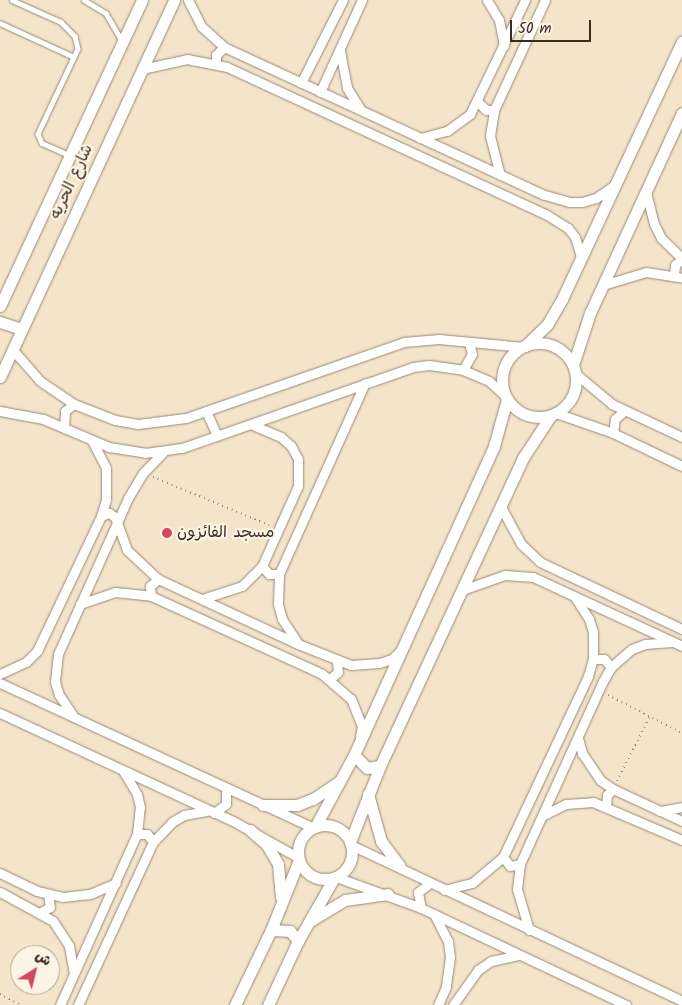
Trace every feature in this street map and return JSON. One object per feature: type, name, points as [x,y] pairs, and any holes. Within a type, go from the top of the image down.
[{"type":"street","name":"شارع الحريه","points":[[0,306],[142,0]]},
{"type":"street","name":"شارع الحريه","points":[[0,377],[174,0]]},
{"type":"street","points":[[188,0],[202,27],[224,47],[555,200],[568,202],[596,198],[608,192],[617,182]]},
{"type":"street","points":[[301,83],[343,0]]},
{"type":"street","points":[[320,92],[362,0]]},
{"type":"street","points":[[487,0],[499,20],[504,46]]},
{"type":"street","points":[[420,138],[434,136],[459,124],[478,102],[525,0]]},
{"type":"street","points":[[500,175],[491,149],[494,110],[545,0]]},
{"type":"street","points":[[235,1005],[271,930],[299,859],[301,840],[315,827],[354,755],[494,446],[507,398],[503,383],[504,368],[516,352],[524,347],[551,318],[682,42]]},
{"type":"street","points":[[216,63],[216,55],[224,47]]},
{"type":"street","points":[[340,47],[343,74],[362,111]]},
{"type":"street","points":[[142,69],[188,58],[216,63],[547,215],[568,228],[575,237],[581,257]]},
{"type":"street","points":[[478,102],[486,110],[494,110]]},
{"type":"street","points":[[268,1005],[308,922],[335,878],[350,864],[351,844],[380,766],[531,442],[554,414],[572,397],[574,369],[583,330],[682,113]]},
{"type":"street","points":[[603,285],[646,272],[678,277],[675,265],[682,258],[661,238],[654,224],[646,192]]},
{"type":"street","points":[[547,215],[554,209],[555,200]]},
{"type":"street","points":[[0,322],[22,329]]},
{"type":"street","points":[[12,350],[40,380],[74,404],[115,420],[138,424],[162,423],[206,412],[386,346],[421,340],[524,347],[552,346],[600,396],[682,437]]},
{"type":"street","points":[[463,370],[472,354],[469,343]]},
{"type":"street","points":[[0,411],[25,414],[127,451],[164,452],[217,436],[413,367],[429,365],[463,370],[489,381],[526,415],[554,414],[613,433],[682,466]]},
{"type":"street","points":[[298,644],[280,611],[279,574],[365,383]]},
{"type":"street","points":[[64,427],[66,411],[74,404]]},
{"type":"street","points":[[613,433],[615,419],[625,410]]},
{"type":"street","points":[[206,412],[217,436]]},
{"type":"street","points":[[202,600],[242,586],[262,566],[280,530],[298,486],[298,459],[281,437],[250,424]]},
{"type":"street","points":[[0,674],[26,662],[37,651],[57,614],[101,516],[106,500],[106,468],[92,439]]},
{"type":"street","points":[[75,718],[58,695],[54,667],[117,522],[143,474],[164,452]]},
{"type":"street","points":[[502,507],[521,544],[540,562],[682,629]]},
{"type":"street","points":[[101,516],[111,514],[117,522],[127,550],[158,579],[298,644],[338,662],[365,666],[392,659],[400,651]]},
{"type":"street","points":[[533,577],[530,567],[540,562]]},
{"type":"street","points":[[262,566],[269,574],[279,574]]},
{"type":"street","points":[[462,590],[505,575],[533,577],[682,646]]},
{"type":"street","points":[[152,596],[150,586],[158,579]]},
{"type":"street","points":[[80,604],[115,592],[152,596],[331,678],[351,699],[358,712],[362,726],[360,740]]},
{"type":"street","points":[[444,890],[472,883],[503,857],[593,659],[593,632],[589,619],[574,596]]},
{"type":"street","points":[[57,614],[65,623],[72,622]]},
{"type":"street","points":[[528,930],[517,889],[520,864],[599,690],[611,667],[621,657],[645,644],[672,642]]},
{"type":"street","points":[[593,659],[604,659],[611,667]]},
{"type":"street","points":[[331,678],[338,672],[338,662]]},
{"type":"street","points":[[0,683],[263,805],[315,827],[336,827],[351,844],[400,866],[430,884],[682,1001]]},
{"type":"street","points":[[0,713],[250,830],[299,859],[305,870],[315,878],[335,878],[388,894],[626,1005]]},
{"type":"street","points":[[578,738],[590,767],[613,789],[682,821]]},
{"type":"street","points":[[354,755],[362,765],[380,766]]},
{"type":"street","points":[[60,1005],[137,834],[138,800],[122,770]]},
{"type":"street","points":[[263,805],[289,806],[313,799],[341,780]]},
{"type":"street","points":[[78,1005],[153,842],[161,831],[184,815],[212,812],[226,804],[226,789]]},
{"type":"street","points":[[606,806],[607,794],[613,789]]},
{"type":"street","points":[[368,794],[381,841],[400,866]]},
{"type":"street","points":[[541,816],[566,804],[579,802],[606,806],[682,840]]},
{"type":"street","points":[[660,811],[682,807]]},
{"type":"street","points":[[250,830],[267,845],[278,864],[283,887],[279,909]]},
{"type":"street","points":[[137,834],[147,834],[153,842]]},
{"type":"street","points":[[503,857],[507,864],[520,864]]},
{"type":"street","points":[[0,874],[48,895],[76,897],[116,882]]},
{"type":"street","points":[[421,908],[418,892],[430,884]]},
{"type":"street","points":[[0,892],[41,912],[57,927],[69,946],[74,975]]},
{"type":"street","points":[[308,922],[345,900],[388,894]]},
{"type":"street","points":[[41,912],[50,907],[48,895]]},
{"type":"street","points":[[434,914],[448,941],[450,964],[446,987],[438,1005]]},
{"type":"street","points":[[271,930],[284,928],[298,941]]},
{"type":"street","points":[[454,1005],[460,993],[478,970],[491,961],[520,954]]},
{"type":"street","points":[[446,987],[455,986],[460,993]]},
{"type":"lane","points":[[12,0],[67,25],[77,42],[74,57],[38,134],[42,142],[70,155]]},
{"type":"lane","points":[[84,0],[100,8],[112,20],[122,44]]},
{"type":"lane","points":[[0,23],[74,57]]},
{"type":"path","points":[[143,474],[280,530]]},
{"type":"path","points":[[599,690],[682,733]]},
{"type":"path","points":[[613,789],[650,716]]},
{"type":"path","points":[[0,994],[21,1005]]},
{"type":"place","name":"مسجد الفائزون","points":[[167,533]]}]
